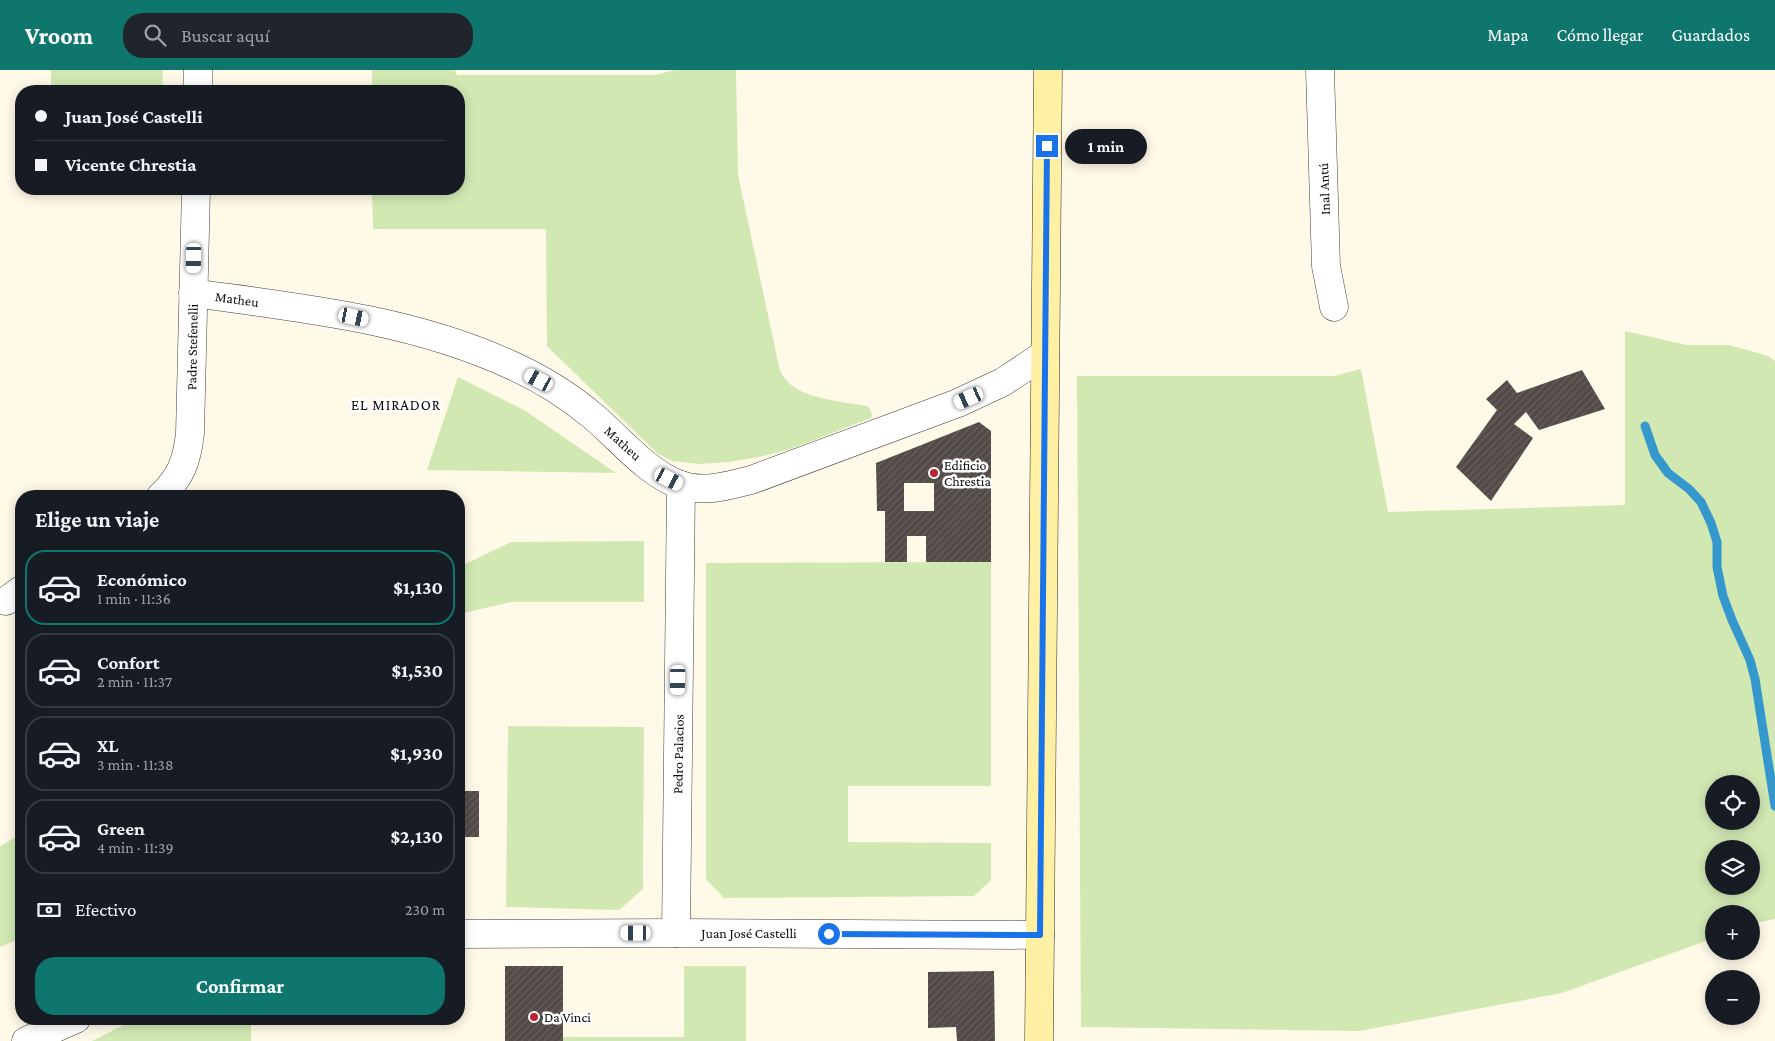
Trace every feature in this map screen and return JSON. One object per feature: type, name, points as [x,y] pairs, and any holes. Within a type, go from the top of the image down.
[{"type":"main road","points":[[1039,1041],[1048,70]]},
{"type":"street","points":[[198,70],[198,85]]},
{"type":"street","name":"Inal Antú","points":[[1320,70],[1326,266],[1334,307]]},
{"type":"street","name":"Padre Stefenelli","points":[[168,490],[174,484],[183,468],[188,451],[190,433],[196,195]]},
{"type":"street","name":"Matheu","points":[[193,293],[354,317],[411,330],[465,347],[511,365],[553,387],[593,416],[658,473],[681,485],[702,488],[725,487],[751,480],[958,403],[1003,382],[1044,354]]},
{"type":"street","name":"Pedro Palacios","points":[[676,933],[681,485]]},
{"type":"street","name":"Juan José Castelli","points":[[465,934],[1040,935]]},
{"type":"street","points":[[26,1041],[62,1025]]},
{"type":"green space","points":[[51,70],[163,70],[162,85],[51,85]]},
{"type":"green space","points":[[372,70],[455,70],[457,75],[655,75],[675,70],[736,70],[738,175],[780,371],[787,381],[803,392],[824,399],[867,406],[872,415],[871,418],[791,449],[729,462],[700,464],[672,461],[657,453],[547,346],[546,229],[373,229],[372,195],[465,195],[465,85],[372,85]]},
{"type":"green space","points":[[1625,331],[1687,345],[1729,345],[1768,356],[1775,361],[1775,919],[1760,922],[1760,905],[1705,905],[1705,941],[1562,993],[1359,1031],[1081,1027],[1077,376],[1334,376],[1361,369],[1388,512],[1625,505]]},
{"type":"green space","points":[[458,377],[524,410],[616,473],[427,470]]},
{"type":"green space","points":[[644,541],[644,602],[511,602],[465,613],[465,564],[511,542]]},
{"type":"green space","points":[[991,562],[991,786],[848,786],[848,842],[991,843],[991,880],[974,896],[724,898],[706,879],[706,563]]},
{"type":"green space","points":[[508,726],[644,727],[643,889],[619,910],[506,907]]},
{"type":"green space","points":[[15,837],[15,941],[0,947],[0,846]]},
{"type":"green space","points":[[684,966],[746,966],[746,1041],[563,1041],[563,1037],[684,1037]]},
{"type":"green space","points":[[124,1025],[251,1025],[251,1041],[92,1041]]},
{"type":"building","points":[[1582,370],[1605,409],[1539,430],[1526,412],[1514,424],[1533,438],[1491,501],[1456,467],[1497,410],[1486,399],[1507,380],[1517,393]]},
{"type":"building","points":[[979,422],[991,431],[991,562],[926,562],[926,536],[907,536],[907,562],[885,562],[885,511],[877,511],[876,463]],"holes":[[[904,483],[934,483],[934,511],[904,511]]]},
{"type":"building","points":[[465,791],[479,791],[479,837],[465,837]]},
{"type":"building","name":"Da Vinci","points":[[505,966],[563,966],[563,1041],[505,1041]]},
{"type":"building","points":[[994,971],[995,1041],[957,1041],[956,1027],[928,1028],[928,972]]},
{"type":"waterway","points":[[1645,426],[1655,455],[1668,473],[1689,489],[1701,502],[1711,523],[1717,542],[1717,567],[1723,596],[1750,660],[1755,679],[1775,806]]},
{"type":"place","name":"Edificio Chrestia","points":[[934,473]]},
{"type":"place","name":"Da Vinci","points":[[534,1017]]},
{"type":"district","name":"EL MIRADOR","points":[[396,405]]},
{"type":"route","points":[[829,934],[1040,935],[1047,146]]}]
